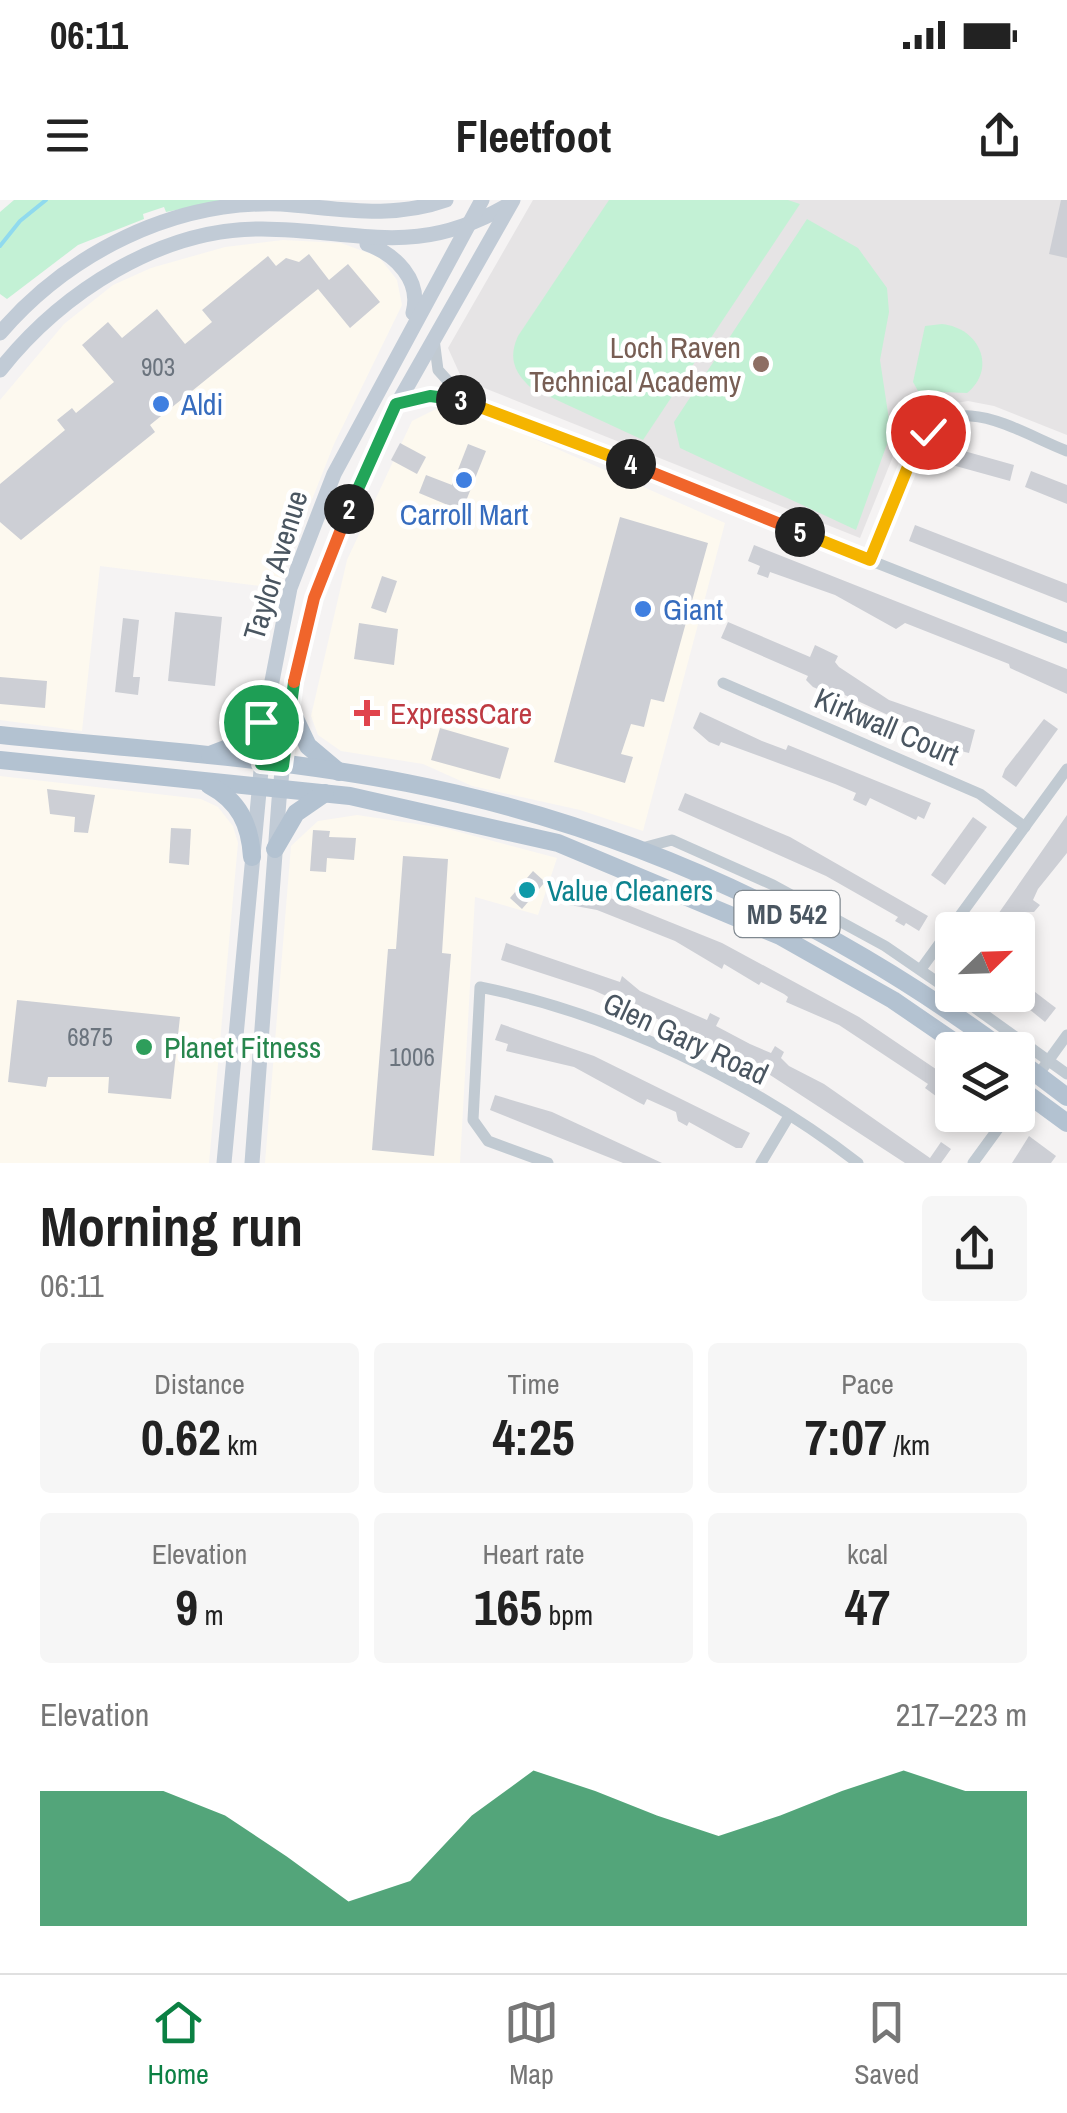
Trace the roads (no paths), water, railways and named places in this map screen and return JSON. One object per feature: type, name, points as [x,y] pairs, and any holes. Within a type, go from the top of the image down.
[{"type":"main road","points":[[0,332],[39,292],[87,256],[184,214],[258,203],[344,212],[400,212],[446,200]]},
{"type":"main road","name":"Taylor Avenue","points":[[224,1163],[258,787],[283,616],[307,540],[334,474],[482,200]]},
{"type":"main road","points":[[3,361],[60,306],[159,251],[256,229],[427,238],[465,228],[512,202]]},
{"type":"main road","name":"Taylor Avenue","points":[[252,1163],[280,789],[290,706],[320,579],[396,404],[512,202]]},
{"type":"main road","points":[[339,235],[384,250],[403,268],[416,303],[406,336]]},
{"type":"main road","points":[[205,758],[244,742],[261,722],[267,706]]},
{"type":"main road","points":[[290,706],[308,746],[340,772]]},
{"type":"main road","name":"MD 542","points":[[0,735],[340,772],[490,801],[641,848],[734,887],[830,935],[979,1032]]},
{"type":"main road","name":"MD 542","points":[[0,760],[325,793],[504,828],[613,863],[834,964],[938,1032]]},
{"type":"main road","points":[[204,783],[236,804],[247,826],[252,856]]},
{"type":"main road","points":[[275,849],[296,813],[325,793]]},
{"type":"main road","points":[[1035,1065],[1043,1068],[1067,1096]]},
{"type":"main road","points":[[1035,1077],[1043,1068]]},
{"type":"main road","points":[[1035,1103],[1067,1123]]},
{"type":"street","points":[[434,339],[438,370],[466,401]]},
{"type":"street","points":[[396,404],[430,396],[466,401],[1067,638]]},
{"type":"street","points":[[870,560],[916,447],[938,425],[959,416],[978,417],[1067,451]]},
{"type":"street","name":"Kirkwall Court","points":[[723,683],[980,794],[1025,827]]},
{"type":"street","points":[[920,969],[1067,769]]},
{"type":"street","points":[[641,848],[672,840],[736,867],[823,910],[935,980]]},
{"type":"street","name":"Glen Gary Road","points":[[548,1163],[488,1141],[473,1120],[480,987],[569,1012],[646,1042],[743,1088],[858,1163]]},
{"type":"street","points":[[976,1012],[1043,1068],[1067,1074]]},
{"type":"street","points":[[1043,1068],[1067,1035]]},
{"type":"street","points":[[761,1163],[789,1116]]},
{"type":"street","points":[[973,1163],[996,1132]]},
{"type":"waterway","points":[[0,246],[20,221],[46,200]]},
{"type":"place","name":"Loch Raven Technical Academy","points":[[761,364]]},
{"type":"place","name":"Aldi","points":[[161,404]]},
{"type":"place","name":"Carroll Mart","points":[[464,480]]},
{"type":"place","name":"Giant","points":[[643,609]]},
{"type":"place","name":"ExpressCare","points":[[367,713]]},
{"type":"place","name":"Value Cleaners","points":[[527,890]]},
{"type":"place","name":"Planet Fitness","points":[[144,1047]]}]
